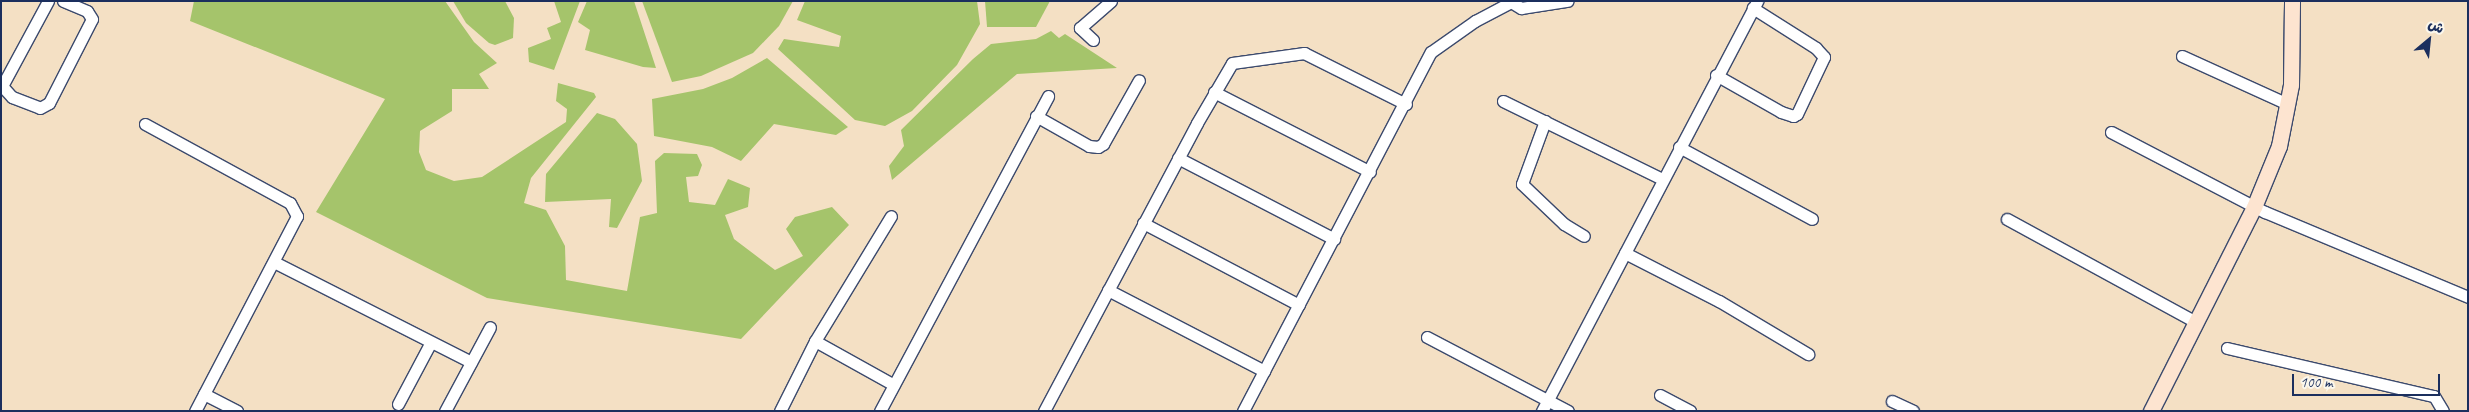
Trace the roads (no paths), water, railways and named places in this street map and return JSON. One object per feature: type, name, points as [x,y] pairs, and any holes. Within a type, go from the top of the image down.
[{"type":"main road","points":[[2151,411],[2254,207],[2279,146],[2288,104],[2293,64],[2292,1]]},
{"type":"street","points":[[48,1],[2,86],[12,97],[40,108],[49,104],[92,19],[87,11],[63,1]]},
{"type":"street","points":[[1092,40],[1080,28],[1111,1]]},
{"type":"street","points":[[1243,411],[1432,52],[1443,41],[1511,2],[1521,8],[1567,1]]},
{"type":"street","points":[[1542,411],[1716,75],[1755,5],[1816,48],[1824,58],[1797,114],[1792,116],[1781,112],[1716,75]]},
{"type":"street","points":[[1044,411],[1178,158],[1232,63],[1304,53],[1406,104]]},
{"type":"street","points":[[2182,56],[2288,104]]},
{"type":"street","points":[[1036,116],[1090,146],[1098,147],[1103,144],[1139,80]]},
{"type":"street","points":[[1214,92],[1370,172]]},
{"type":"street","points":[[880,411],[1048,96]]},
{"type":"street","points":[[1503,101],[1662,179]]},
{"type":"street","points":[[1545,121],[1522,184],[1564,224],[1584,236]]},
{"type":"street","points":[[145,124],[290,203],[297,216],[195,411]]},
{"type":"street","points":[[2111,132],[2254,207],[2468,297]]},
{"type":"street","points":[[1679,147],[1812,219]]},
{"type":"street","points":[[1178,158],[1334,239]]},
{"type":"street","points":[[780,411],[815,341],[891,216]]},
{"type":"street","points":[[2007,218],[2196,322]]},
{"type":"street","points":[[1144,223],[1299,305]]},
{"type":"street","points":[[1625,253],[1719,302],[1808,354]]},
{"type":"street","points":[[274,262],[470,362]]},
{"type":"street","points":[[1108,290],[1264,371]]},
{"type":"street","points":[[445,411],[490,327]]},
{"type":"street","points":[[1427,337],[1568,411]]},
{"type":"street","points":[[815,341],[894,385]]},
{"type":"street","points":[[398,404],[430,342]]},
{"type":"street","points":[[2227,348],[2434,396],[2443,411]]},
{"type":"street","points":[[204,394],[237,411]]},
{"type":"street","points":[[1660,395],[1690,411]]},
{"type":"street","points":[[1892,401],[1913,411]]}]
